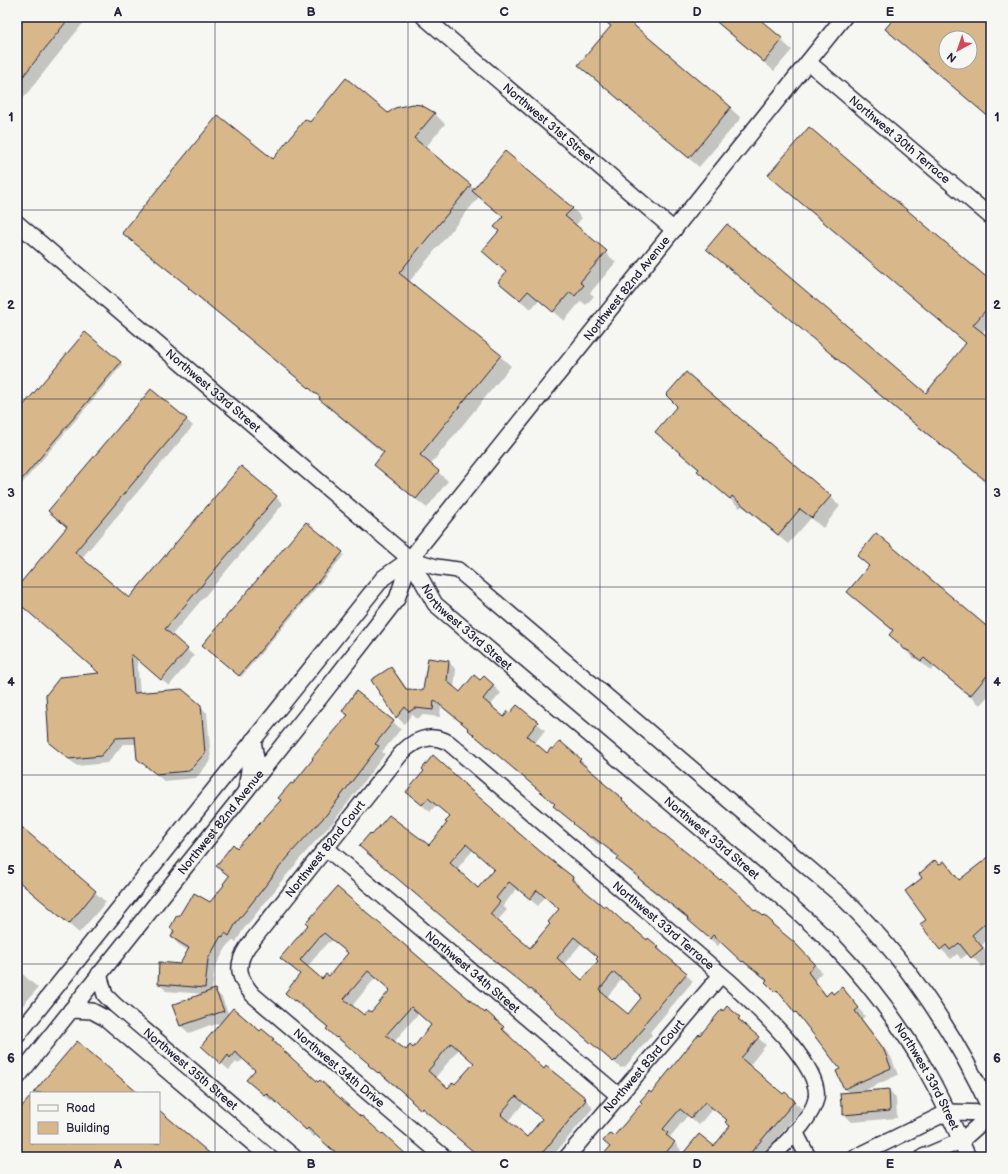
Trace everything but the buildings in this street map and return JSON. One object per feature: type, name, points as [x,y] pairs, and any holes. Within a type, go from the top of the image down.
[{"type":"street","name":"Northwest 31st Street","points":[[424,17],[674,230]]},
{"type":"street","name":"Northwest 82nd Avenue","points":[[17,1036],[383,578],[410,559],[844,17]]},
{"type":"street","name":"Northwest 30th Terrace","points":[[808,62],[991,217]]},
{"type":"street","name":"Northwest 33rd Street","points":[[17,223],[410,559],[435,604],[765,883],[834,946],[857,972],[893,1018],[924,1067],[948,1112],[968,1157]]},
{"type":"street","name":"Northwest 82nd Avenue","points":[[17,1078],[397,599],[410,559]]},
{"type":"street","name":"Northwest 33rd Street","points":[[410,559],[436,567],[458,570],[838,894],[883,940],[923,991],[960,1049],[991,1113]]},
{"type":"street","name":"Northwest 82nd Court","points":[[240,973],[240,961],[248,946],[406,748],[416,741],[427,738]]},
{"type":"street","name":"Northwest 33rd Terrace","points":[[427,738],[438,738],[449,743],[721,975],[764,1015],[797,1052],[812,1075],[816,1088],[816,1099],[810,1113],[772,1157]]},
{"type":"street","points":[[246,791],[249,769],[256,759],[253,740]]},
{"type":"street","name":"Northwest 34th Street","points":[[326,848],[619,1096]]},
{"type":"street","name":"Northwest 34th Drive","points":[[240,973],[244,984],[253,994],[444,1157]]},
{"type":"street","name":"Northwest 35th Street","points":[[100,974],[105,995],[115,1005],[294,1157]]},
{"type":"street","name":"Northwest 83rd Court","points":[[567,1157],[721,975]]},
{"type":"street","name":"Northwest 35th Street","points":[[71,1010],[92,1011],[105,1018],[269,1157]]},
{"type":"street","points":[[231,1124],[241,1112]]},
{"type":"street","points":[[856,1157],[948,1112],[991,1113]]},
{"type":"street","points":[[923,1157],[961,1141],[991,1113]]},
{"type":"street","points":[[795,1132],[808,1157]]}]
